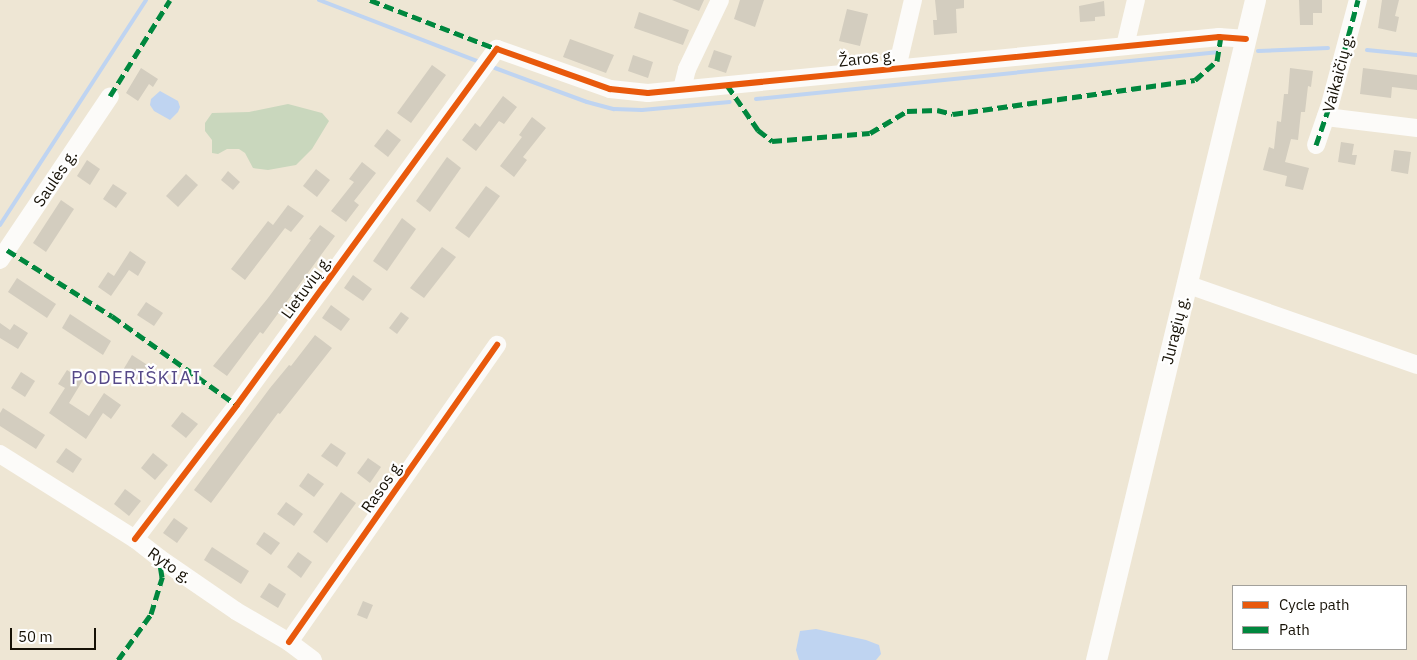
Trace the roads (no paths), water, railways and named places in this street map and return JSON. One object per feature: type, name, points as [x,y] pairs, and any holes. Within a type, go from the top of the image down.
[{"type":"main road","name":"Juragių g.","points":[[1096,660],[1255,0]]},
{"type":"street","points":[[682,90],[687,69],[720,0]]},
{"type":"street","points":[[897,68],[913,0]]},
{"type":"street","points":[[1125,46],[1136,0]]},
{"type":"street","name":"Vaikaičių g.","points":[[1316,145],[1326,117],[1358,0]]},
{"type":"street","name":"Žaros g.","points":[[497,49],[610,89],[648,93],[1219,37],[1246,38]]},
{"type":"street","name":"Lietuvių g.","points":[[135,539],[237,405],[497,49]]},
{"type":"street","name":"Saulės g.","points":[[0,260],[110,96]]},
{"type":"street","points":[[1326,117],[1417,128]]},
{"type":"street","points":[[1186,284],[1211,291],[1417,365]]},
{"type":"street","name":"Rasos g.","points":[[289,642],[497,345]]},
{"type":"street","name":"Ryto g.","points":[[0,454],[135,539],[158,558],[236,611],[289,642],[313,660]]},
{"type":"water","points":[[160,91],[178,101],[180,107],[178,112],[170,120],[154,111],[150,105],[151,99]]},
{"type":"water","points":[[816,629],[866,640],[879,645],[881,654],[876,660],[799,660],[796,650],[800,631]]},
{"type":"waterway","points":[[0,225],[146,0]]},
{"type":"waterway","points":[[319,0],[477,61]]},
{"type":"waterway","points":[[1258,51],[1328,48]]},
{"type":"waterway","points":[[1367,50],[1417,55]]},
{"type":"waterway","points":[[756,99],[1217,52]]},
{"type":"waterway","points":[[495,68],[587,102],[614,109],[642,110],[730,102]]},
{"type":"district","name":"PODERIŠKIAI","points":[[136,378]]}]
